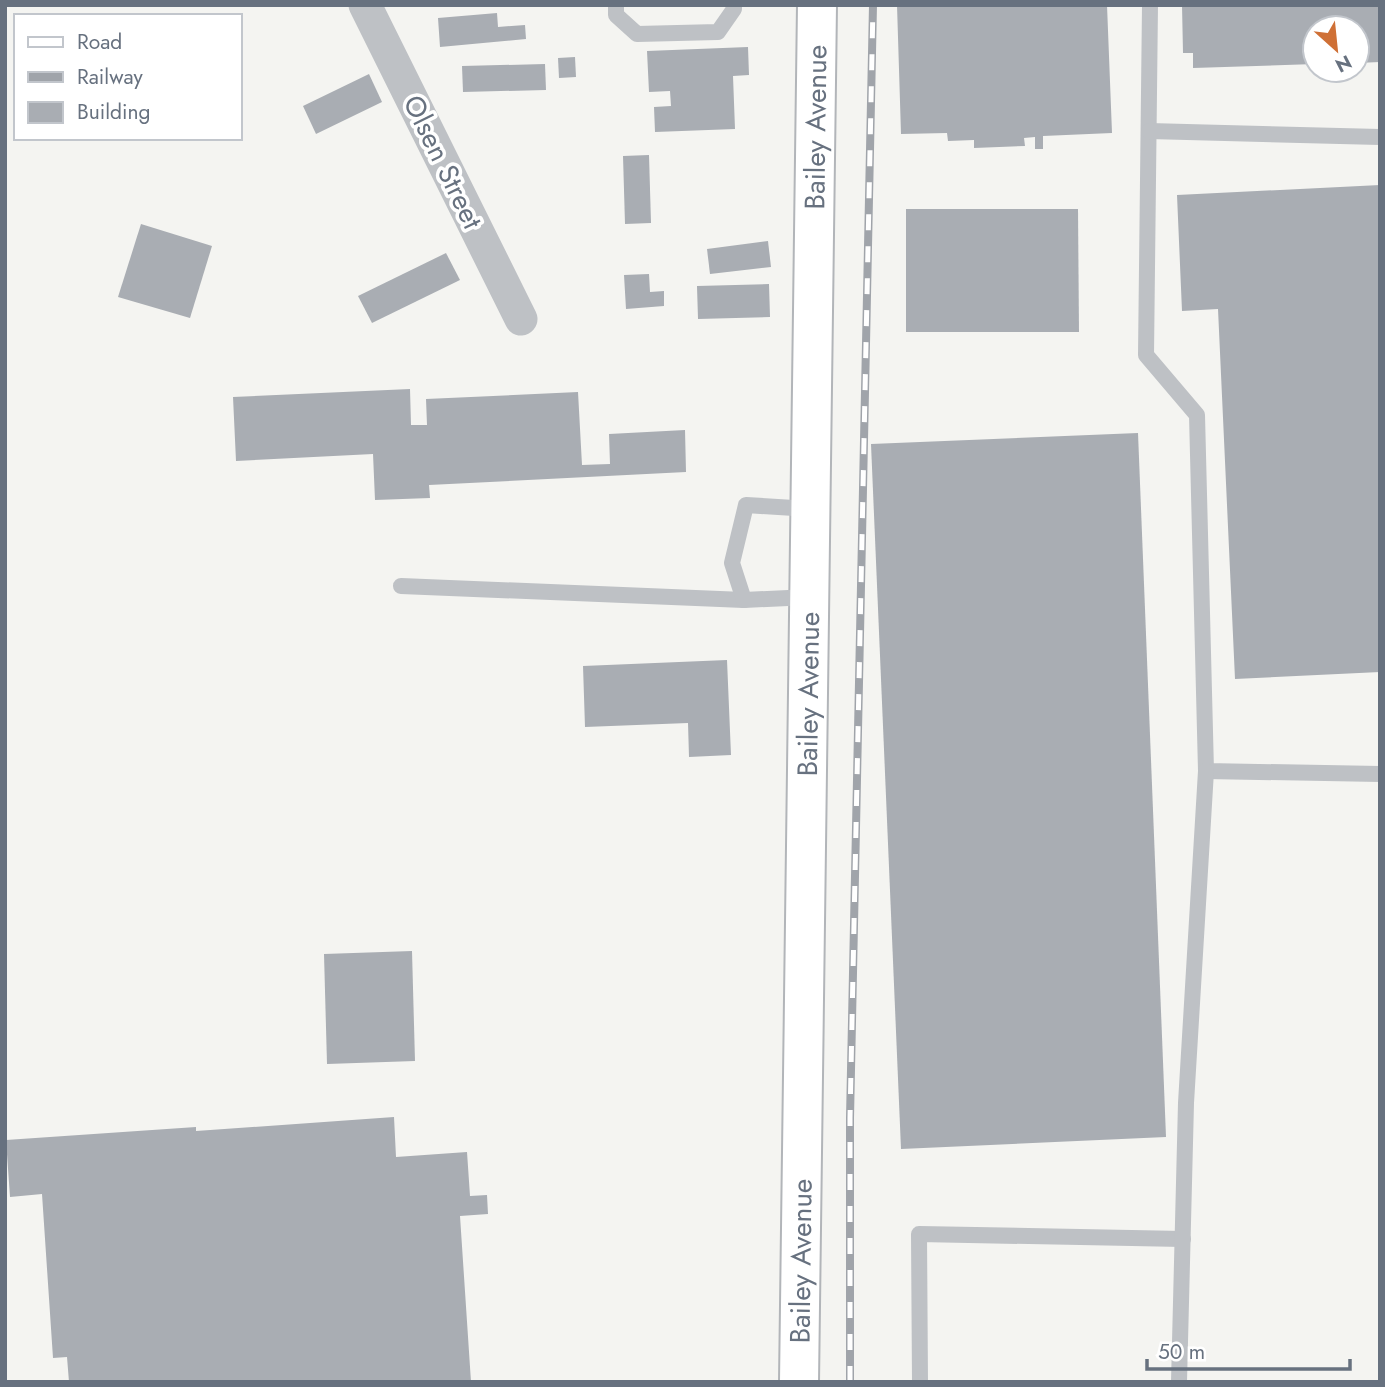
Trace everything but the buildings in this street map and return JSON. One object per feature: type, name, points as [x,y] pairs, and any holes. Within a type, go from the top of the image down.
[{"type":"main road","name":"Bailey Avenue","points":[[799,1382],[817,5]]},
{"type":"street","name":"Olsen Street","points":[[365,5],[521,319]]},
{"type":"lane","points":[[616,5],[616,15],[637,34],[718,32],[734,5]]},
{"type":"lane","points":[[1150,5],[1146,355],[1197,415],[1206,771],[1186,1104],[1179,1382]]},
{"type":"lane","points":[[1149,131],[1380,137]]},
{"type":"lane","points":[[744,600],[732,562],[746,505],[810,509]]},
{"type":"lane","points":[[401,586],[744,600],[809,597]]},
{"type":"lane","points":[[1206,771],[1380,774]]},
{"type":"lane","points":[[920,1382],[919,1234],[1183,1239]]},
{"type":"railway","points":[[850,1382],[850,1118],[873,5]]}]
